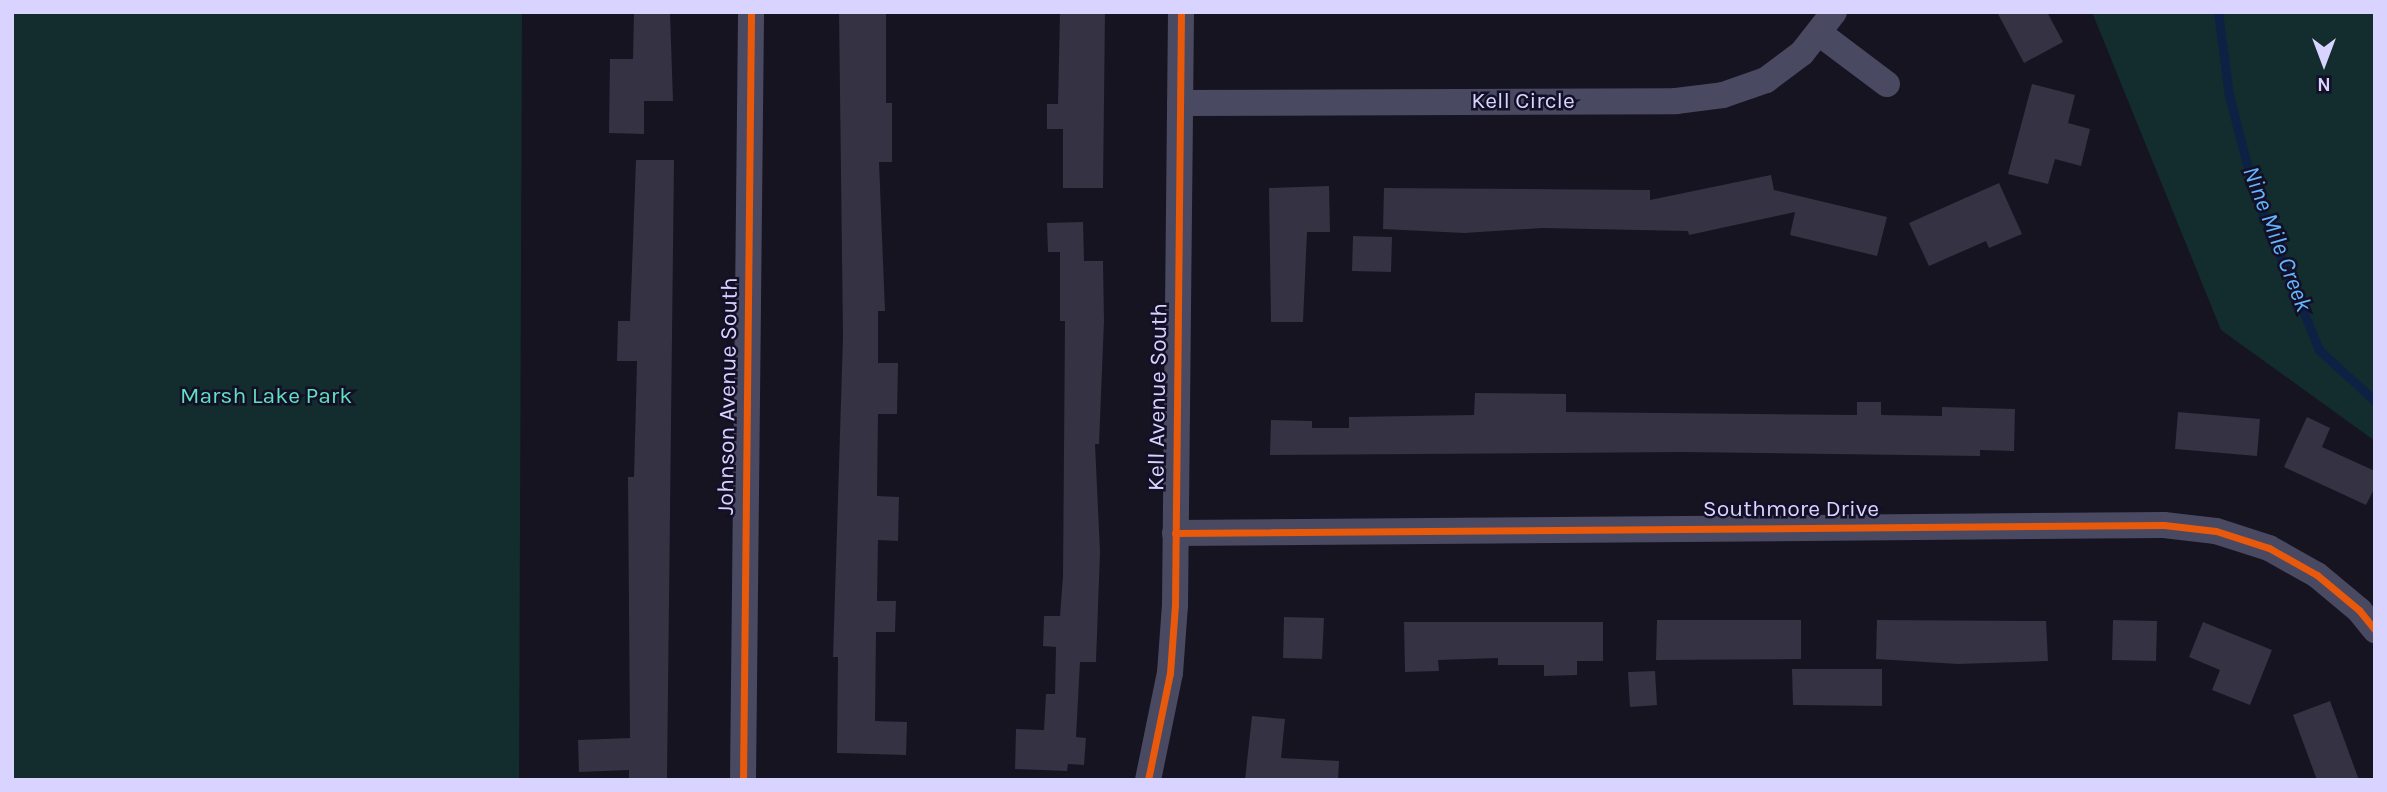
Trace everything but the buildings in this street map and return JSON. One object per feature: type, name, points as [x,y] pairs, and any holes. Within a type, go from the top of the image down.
[{"type":"street","name":"Johnson Avenue South","points":[[743,780],[751,12]]},
{"type":"street","name":"Kell Avenue South","points":[[1148,780],[1170,673],[1175,533],[1181,12]]},
{"type":"street","name":"Kell Circle","points":[[1180,103],[1676,101],[1723,95],[1766,80],[1802,53],[1826,22]]},
{"type":"street","points":[[1826,22],[1887,84]]},
{"type":"street","name":"Southmore Drive","points":[[1175,533],[2164,525],[2217,531],[2269,548],[2317,575],[2359,610],[2375,630]]},
{"type":"green space","name":"Marsh Lake Park","points":[[12,12],[522,12],[519,780],[12,780]]},
{"type":"green space","points":[[2092,12],[2375,12],[2375,441],[2221,330]]},
{"type":"waterway","name":"Nine Mile Creek","points":[[2218,12],[2229,95],[2254,192],[2319,350],[2375,401]]},
{"type":"cycle path","points":[[743,780],[751,12]]},
{"type":"cycle path","points":[[1148,780],[1170,673],[1175,605],[1181,12]]},
{"type":"cycle path","points":[[1175,533],[2164,525],[2216,531],[2269,548],[2317,575],[2359,610],[2375,630]]}]
